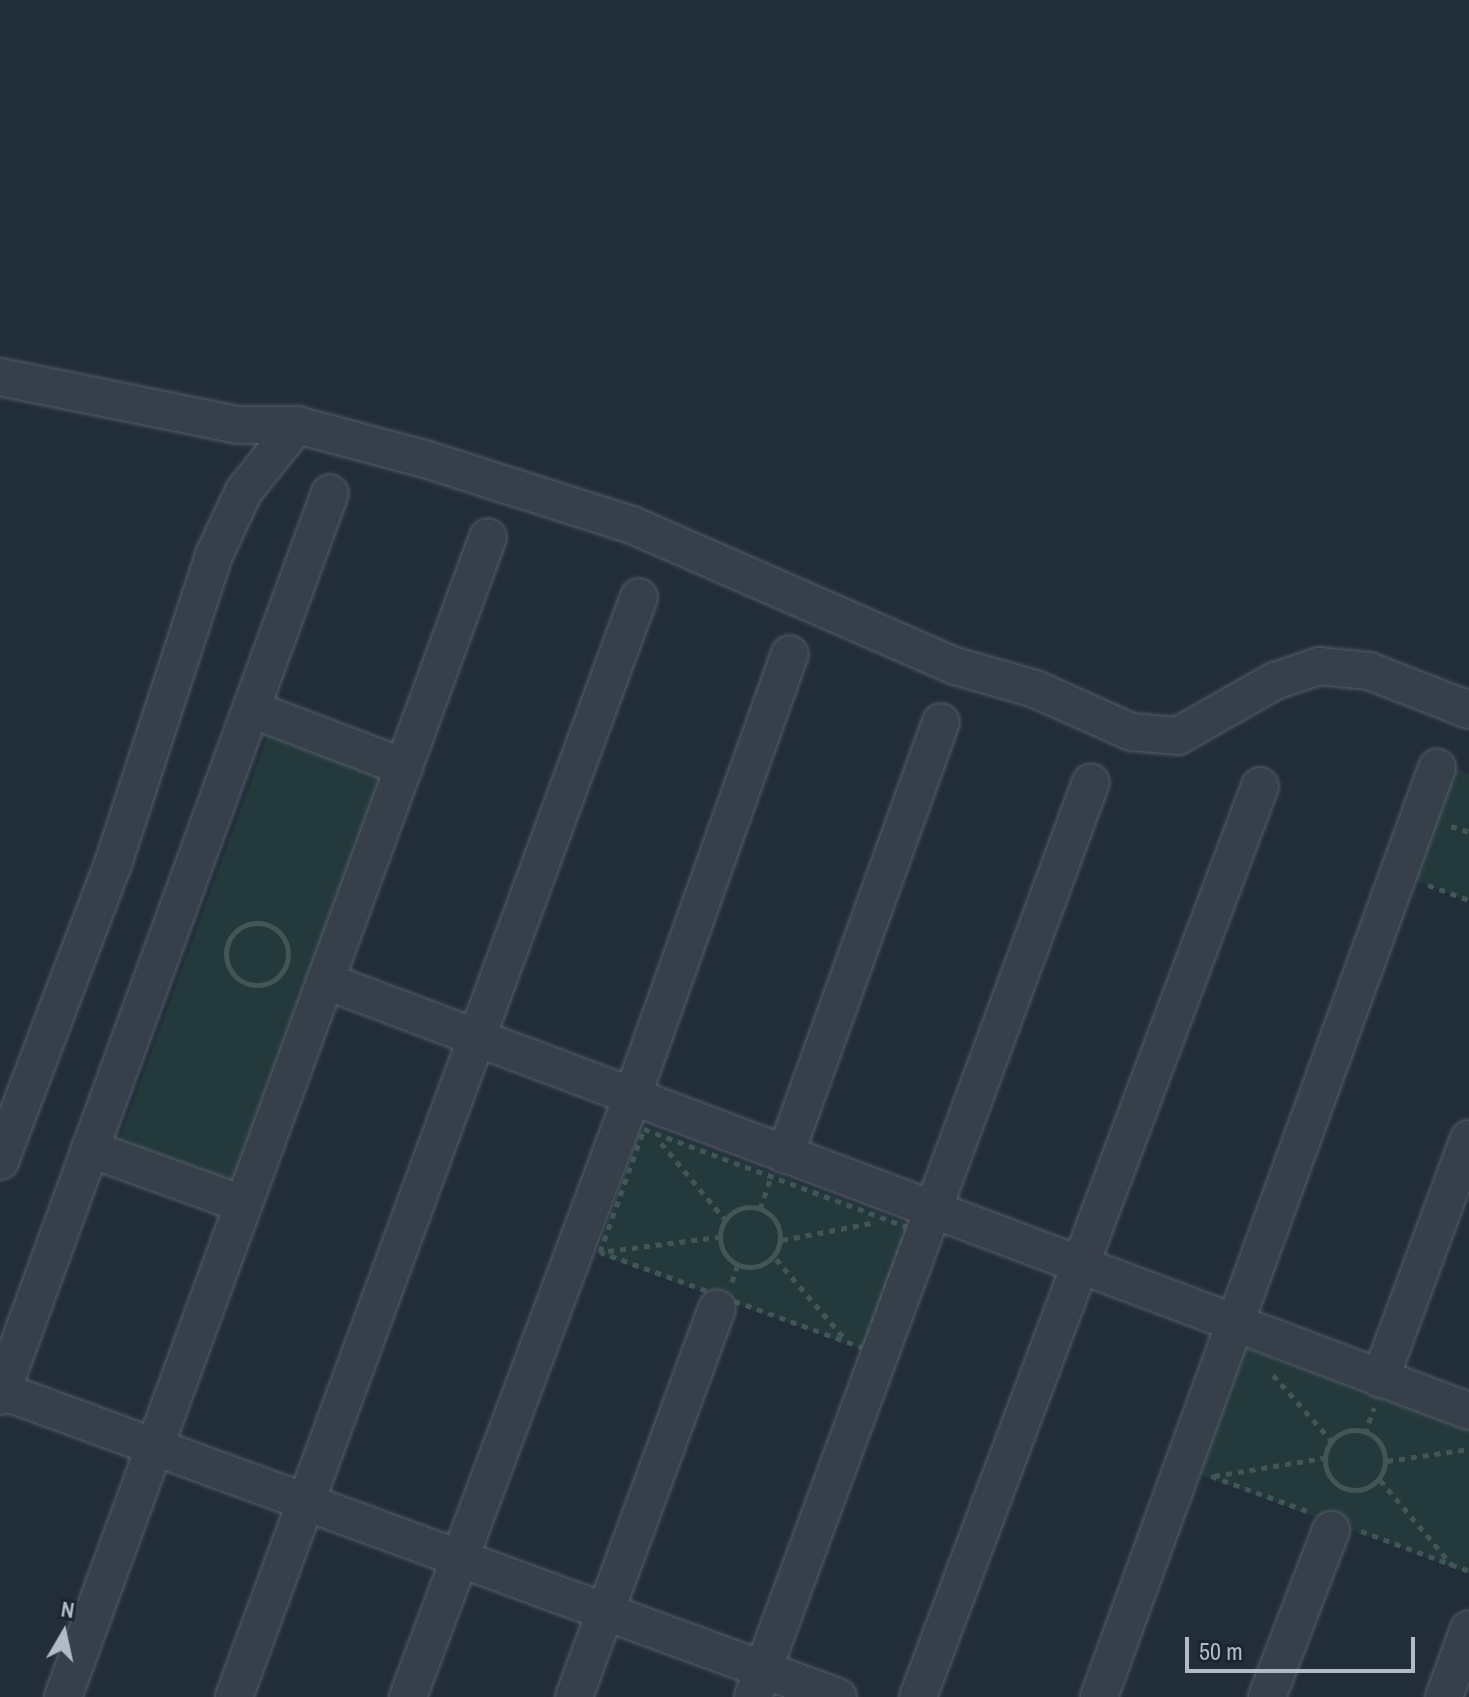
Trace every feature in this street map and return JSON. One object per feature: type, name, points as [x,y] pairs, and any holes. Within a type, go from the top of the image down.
[{"type":"street","points":[[0,377],[238,425],[297,425],[425,459],[632,525],[955,666],[1035,689],[1131,732],[1178,736],[1275,681],[1319,666],[1369,671],[1469,710]]},
{"type":"street","points":[[0,1161],[113,864],[214,555],[244,491],[297,425]]},
{"type":"street","points":[[330,493],[1,1393],[605,1611],[758,1683],[838,1697]]},
{"type":"street","points":[[63,1697],[488,537]]},
{"type":"street","points":[[234,1697],[639,597]]},
{"type":"street","points":[[408,1697],[463,1559],[790,654]]},
{"type":"street","points":[[251,709],[404,767]]},
{"type":"street","points":[[778,1165],[941,722]]},
{"type":"street","points":[[1099,1697],[1437,768]]},
{"type":"street","points":[[758,1683],[1091,782]]},
{"type":"street","points":[[918,1697],[1077,1266],[1260,786]]},
{"type":"street","points":[[326,981],[632,1097],[778,1165],[933,1211],[1237,1323],[1379,1388],[1469,1411]]},
{"type":"street","points":[[1379,1388],[1469,1139]]},
{"type":"street","points":[[90,1149],[243,1204]]},
{"type":"street","points":[[574,1697],[717,1309]]},
{"type":"street","points":[[1267,1697],[1333,1524]]},
{"type":"street","points":[[1444,1697],[1469,1629]]},
{"type":"path","points":[[257,922],[277,929],[288,956],[279,978],[258,985],[235,977],[226,955],[232,936],[257,922]]},
{"type":"path","points":[[644,1129],[778,1165],[908,1227],[864,1348],[600,1252],[644,1129]]},
{"type":"path","points":[[651,1131],[724,1218]]},
{"type":"path","points":[[760,1209],[778,1165]]},
{"type":"path","points":[[760,1209],[773,1219],[782,1240],[776,1259],[762,1266],[738,1264],[718,1237],[724,1218],[734,1211],[760,1209]]},
{"type":"path","points":[[782,1240],[888,1220]]},
{"type":"path","points":[[600,1252],[718,1237]]},
{"type":"path","points":[[776,1259],[846,1341]]},
{"type":"path","points":[[1263,1363],[1331,1440]]},
{"type":"path","points":[[1365,1434],[1379,1388]]},
{"type":"path","points":[[1353,1431],[1377,1442],[1387,1461],[1380,1480],[1368,1487],[1344,1486],[1326,1470],[1324,1458],[1331,1440],[1353,1431]]},
{"type":"path","points":[[1387,1461],[1469,1449]]},
{"type":"path","points":[[1212,1476],[1324,1458]]},
{"type":"path","points":[[1198,1471],[1333,1524],[1469,1571]]},
{"type":"path","points":[[1380,1480],[1452,1565]]},
{"type":"green space","points":[[271,727],[391,772],[242,1187],[119,1140]]},
{"type":"green space","points":[[1453,768],[1469,774],[1469,901],[1412,880]]},
{"type":"green space","points":[[641,1124],[911,1225],[867,1351],[597,1254]]},
{"type":"green space","points":[[1242,1347],[1469,1428],[1469,1573],[1195,1473]]}]
